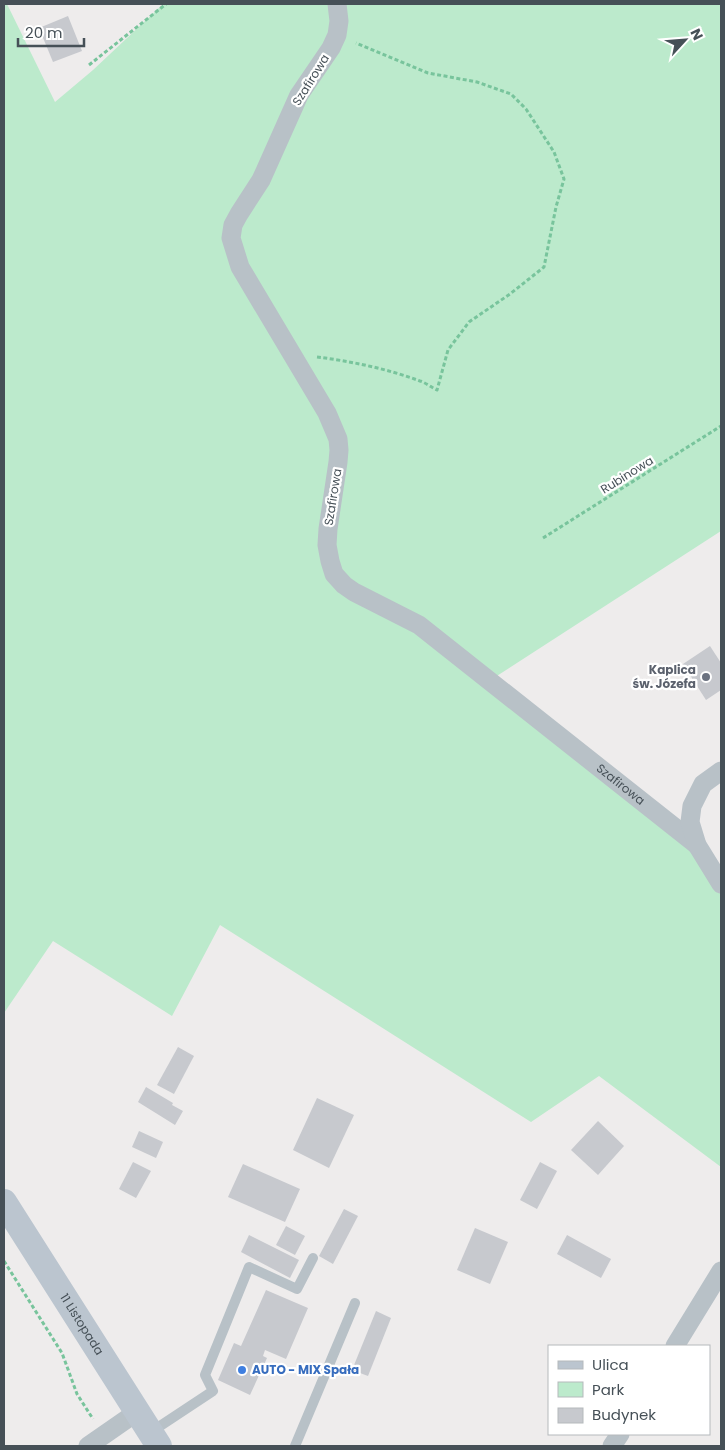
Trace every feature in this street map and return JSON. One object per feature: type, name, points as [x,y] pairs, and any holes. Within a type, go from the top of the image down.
[{"type":"street","name":"Szafirowa","points":[[337,20],[331,48],[299,95],[261,180],[233,225],[231,238],[240,267],[327,414],[338,439],[338,462],[327,545],[334,574],[354,592],[419,625],[696,845]]},
{"type":"street","points":[[721,771],[703,784],[692,806],[690,822],[696,845],[721,884]]},
{"type":"street","name":"11 Listopada","points":[[4,1202],[149,1430]]},
{"type":"street","points":[[676,1345],[721,1271]]},
{"type":"street","points":[[88,1446],[104,1436],[149,1430]]},
{"type":"street","points":[[612,1446],[619,1435]]},
{"type":"lane","points":[[149,1430],[212,1391],[204,1375],[249,1267],[297,1289],[313,1258]]},
{"type":"lane","points":[[295,1446],[355,1303]]},
{"type":"path","points":[[88,64],[166,4]]},
{"type":"path","points":[[291,353],[339,360],[392,372],[422,381],[437,390],[448,350],[469,322],[510,294],[544,267],[556,207],[564,179],[554,152],[526,109],[510,94],[477,82],[428,73],[380,54],[337,20]]},
{"type":"path","name":"Rubinowa","points":[[542,538],[721,426]]},
{"type":"path","points":[[4,1261],[62,1353],[77,1394],[104,1436]]},
{"type":"green space","points":[[4,4],[7,4],[55,102],[93,70],[160,7],[166,4],[721,4],[721,531],[489,681],[697,845],[721,884],[721,1167],[599,1076],[531,1122],[220,925],[172,1016],[53,941],[4,1013]]},
{"type":"building","points":[[68,16],[82,51],[53,62],[39,28]]},
{"type":"building","name":"Kaplica św. Józefa","points":[[710,646],[721,663],[721,690],[706,700],[683,664]]},
{"type":"building","points":[[178,1047],[194,1056],[174,1094],[157,1085]]},
{"type":"building","points":[[146,1087],[183,1111],[175,1125],[138,1102]]},
{"type":"building","points":[[317,1098],[354,1115],[329,1168],[293,1150]]},
{"type":"building","points":[[598,1121],[624,1146],[598,1175],[571,1150]]},
{"type":"building","points":[[139,1131],[163,1142],[156,1158],[132,1147]]},
{"type":"building","points":[[133,1162],[151,1171],[136,1198],[119,1189]]},
{"type":"building","points":[[540,1162],[557,1171],[537,1209],[520,1200]]},
{"type":"building","points":[[243,1164],[300,1189],[285,1222],[228,1197]]},
{"type":"building","points":[[344,1209],[358,1216],[333,1264],[319,1256]]},
{"type":"building","points":[[286,1226],[305,1236],[295,1255],[276,1245]]},
{"type":"building","points":[[475,1228],[508,1242],[490,1284],[457,1270]]},
{"type":"building","points":[[249,1235],[299,1260],[290,1278],[241,1252]]},
{"type":"building","points":[[567,1235],[611,1259],[601,1278],[557,1254]]},
{"type":"building","points":[[266,1290],[308,1308],[286,1359],[265,1350],[263,1356],[267,1358],[250,1395],[218,1380],[234,1343],[241,1346]]},
{"type":"building","points":[[376,1311],[391,1318],[368,1376],[352,1370]]},
{"type":"place","name":"Kaplica św. Józefa","points":[[706,677]]},
{"type":"place","name":"AUTO - MIX Spała","points":[[242,1370]]}]
